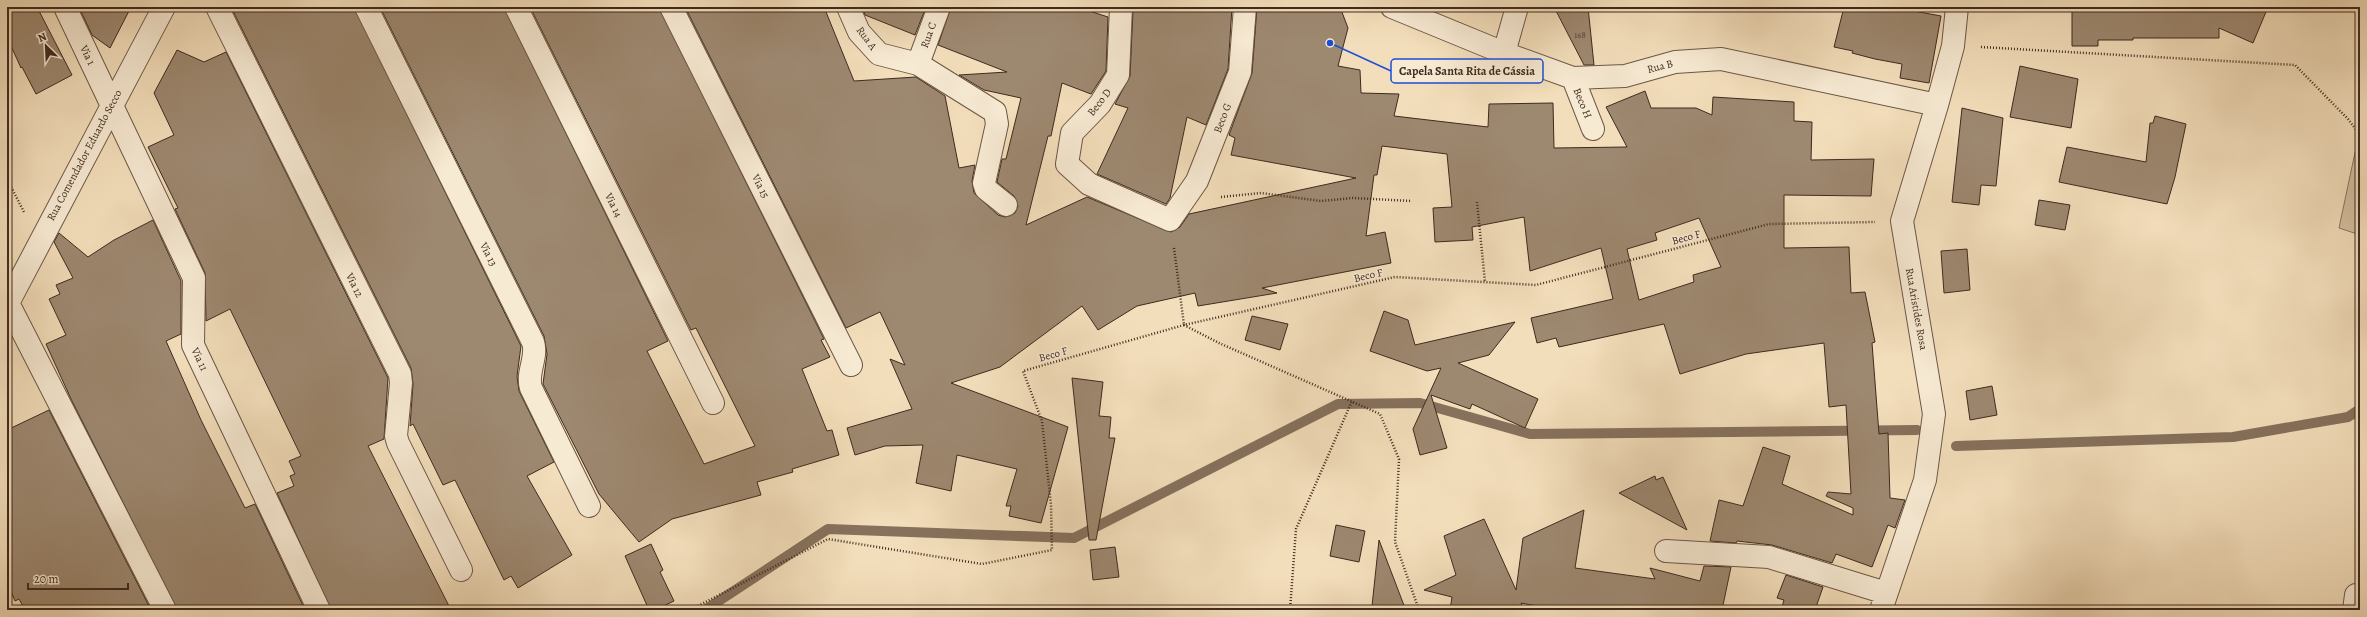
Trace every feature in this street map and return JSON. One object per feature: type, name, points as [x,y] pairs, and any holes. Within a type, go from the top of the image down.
[{"type":"street","name":"Via 1","points":[[65,7],[112,103]]},
{"type":"street","name":"Rua Comendador Eduardo Secco","points":[[7,304],[164,7]]},
{"type":"street","name":"Via 12","points":[[217,7],[400,374],[401,383],[397,440],[461,570]]},
{"type":"street","name":"Via 13","points":[[366,7],[533,342],[535,352],[530,379],[531,388],[589,506]]},
{"type":"street","name":"Via 14","points":[[516,7],[713,403]]},
{"type":"street","name":"Via 15","points":[[671,7],[851,365]]},
{"type":"street","name":"Rua A","points":[[848,7],[859,32],[879,54],[918,64],[995,112],[997,124],[984,183],[986,189],[1006,205]]},
{"type":"street","name":"Rua C","points":[[918,64],[939,7]]},
{"type":"street","name":"Beco D","points":[[1121,7],[1118,76],[1100,104],[1072,133],[1068,164],[1089,184],[1170,220]]},
{"type":"street","name":"Beco G","points":[[1170,220],[1197,181],[1240,72],[1245,7]]},
{"type":"street","name":"Rua B","points":[[1392,7],[1504,53],[1573,78],[1625,76],[1675,62],[1721,59],[1937,104]]},
{"type":"street","points":[[1504,53],[1517,7]]},
{"type":"street","name":"Rua Aristides Rosa","points":[[1883,602],[1925,480],[1934,414],[1902,221],[1953,46],[1957,7]]},
{"type":"street","name":"Beco H","points":[[1573,78],[1593,129]]},
{"type":"street","name":"Via 11","points":[[112,103],[194,278],[193,345],[319,610]]},
{"type":"street","points":[[7,304],[165,610]]},
{"type":"street","points":[[1666,551],[1769,557],[1883,602]]},
{"type":"path","points":[[1953,46],[2295,64],[2348,119],[2360,135]]},
{"type":"path","points":[[1197,181],[1214,198],[1261,193],[1321,201],[1353,198],[1412,201]]},
{"type":"path","points":[[1477,202],[1485,282]]},
{"type":"path","points":[[1170,220],[1184,325],[1219,343],[1380,414],[1399,458],[1395,542],[1419,610]]},
{"type":"path","name":"Beco F","points":[[690,610],[828,539],[982,564],[1052,550],[1050,505],[1042,421],[1023,371],[1184,325],[1395,278],[1536,285],[1769,224],[1902,221]]},
{"type":"path","points":[[1290,610],[1296,529],[1352,401]]},
{"type":"shaded area","points":[[2360,129],[2360,235],[2339,228]]},
{"type":"building","points":[[7,7],[37,7],[72,75],[36,94],[22,67],[21,68],[7,37]]},
{"type":"building","points":[[79,7],[131,7],[110,48],[92,35]]},
{"type":"building","points":[[231,7],[354,7],[521,346],[517,376],[519,391],[554,462],[527,476],[572,555],[518,588],[511,576],[504,580],[455,480],[443,485],[413,424],[410,426],[413,384],[411,368]]},
{"type":"building","points":[[380,7],[504,7],[668,341],[647,351],[704,464],[755,446],[696,328],[691,330],[530,7],[659,7],[824,339],[821,340],[830,357],[802,369],[827,431],[832,430],[839,455],[792,469],[793,472],[757,482],[761,495],[672,519],[639,542],[599,494],[543,384],[547,354],[544,336]]},
{"type":"building","points":[[685,7],[824,7],[854,81],[916,77],[945,96],[959,168],[975,165],[972,181],[974,193],[998,215],[1005,217],[1015,213],[1018,206],[1014,196],[997,182],[1002,159],[1006,159],[1021,98],[984,90],[959,75],[1007,72],[938,45],[951,7],[1077,7],[1108,17],[1106,71],[1091,94],[1062,83],[1051,136],[1048,136],[1026,225],[1087,197],[1171,232],[1180,227],[1189,214],[1356,178],[1231,155],[1235,138],[1229,135],[1252,73],[1257,7],[1340,7],[1348,28],[1338,66],[1360,70],[1361,93],[1399,94],[1394,116],[1488,127],[1489,104],[1553,103],[1554,148],[1627,147],[1606,107],[1645,91],[1651,108],[1696,108],[1712,115],[1713,97],[1794,102],[1794,121],[1812,122],[1811,160],[1874,159],[1871,196],[1784,195],[1784,248],[1849,247],[1851,293],[1865,292],[1875,342],[1872,343],[1879,434],[1888,433],[1890,498],[1905,500],[1895,528],[1888,525],[1872,567],[1836,554],[1832,563],[1772,545],[1737,541],[1736,543],[1710,541],[1719,500],[1743,506],[1763,447],[1790,456],[1782,484],[1853,515],[1853,508],[1826,496],[1828,492],[1851,494],[1846,405],[1829,407],[1824,343],[1746,354],[1680,374],[1664,324],[1559,347],[1556,338],[1537,343],[1531,318],[1613,299],[1601,248],[1530,271],[1524,217],[1472,227],[1473,240],[1435,242],[1433,208],[1452,207],[1447,154],[1382,146],[1377,175],[1374,175],[1366,236],[1385,232],[1391,263],[1262,288],[1277,293],[1198,306],[1195,293],[1137,306],[1098,330],[1082,306],[1000,367],[951,383],[1068,427],[1041,523],[1009,516],[1011,506],[1006,506],[1017,469],[957,455],[951,491],[916,483],[923,445],[885,446],[855,455],[847,428],[912,409],[890,359],[905,365],[880,312],[846,328]],"holes":[[[1699,218],[1721,267],[1693,275],[1694,282],[1639,300],[1627,249],[1657,240],[1655,233]]]},
{"type":"building","points":[[862,7],[926,7],[915,35],[865,15]]},
{"type":"building","points":[[1140,7],[1232,7],[1228,69],[1206,125],[1187,117],[1170,198],[1166,204],[1097,174],[1128,108],[1115,104],[1130,76],[1133,10]]},
{"type":"building","points":[[1554,7],[1588,7],[1594,65],[1584,65]]},
{"type":"building","points":[[1844,7],[1892,7],[1941,16],[1929,83],[1900,78],[1902,64],[1875,59],[1852,53],[1853,51],[1834,47]]},
{"type":"building","points":[[2169,7],[2268,7],[2253,43],[2219,28],[2219,38],[2133,38],[2133,40],[2098,40],[2098,46],[2072,46],[2072,10],[2177,10]]},
{"type":"building","points":[[177,50],[204,62],[226,52],[388,378],[384,439],[368,446],[451,610],[331,610],[277,493],[294,486],[290,476],[295,474],[289,461],[301,456],[230,309],[206,321],[205,273],[175,209],[178,208],[148,147],[174,135],[154,93]]},
{"type":"building","points":[[2020,66],[2078,79],[2071,128],[2010,117]]},
{"type":"building","points":[[1962,108],[2003,118],[1996,186],[1981,185],[1979,205],[1952,202]]},
{"type":"building","points":[[2155,116],[2186,124],[2175,177],[2167,204],[2059,182],[2067,147],[2146,162],[2150,123],[2153,123]]},
{"type":"building","points":[[2039,200],[2070,205],[2065,230],[2035,225]]},
{"type":"building","points":[[153,220],[181,281],[181,334],[166,341],[201,420],[245,508],[255,504],[305,610],[177,610],[71,399],[46,344],[66,335],[49,299],[60,294],[56,285],[73,278],[54,242],[59,233],[88,257],[114,240]]},
{"type":"building","points":[[1967,249],[1970,290],[1944,293],[1941,251]]},
{"type":"building","points":[[1384,311],[1408,320],[1415,345],[1515,322],[1489,355],[1458,363],[1538,399],[1525,428],[1472,404],[1470,409],[1431,395],[1447,448],[1420,455],[1413,429],[1441,368],[1427,371],[1370,351]]},
{"type":"building","points":[[1252,316],[1288,324],[1280,350],[1245,340]]},
{"type":"building","points":[[1072,378],[1103,382],[1099,416],[1111,417],[1109,438],[1115,438],[1096,540],[1089,540]]},
{"type":"building","points":[[1992,386],[1997,415],[1970,420],[1966,391]]},
{"type":"building","points":[[49,410],[151,610],[25,610],[19,599],[15,601],[7,582],[7,430]]},
{"type":"building","points":[[1655,476],[1656,480],[1663,477],[1687,530],[1619,493]]},
{"type":"building","points":[[1584,510],[1575,568],[1655,579],[1650,568],[1700,581],[1704,566],[1731,567],[1722,610],[1558,610],[1521,603],[1524,610],[1450,610],[1452,597],[1424,590],[1456,575],[1444,536],[1484,519],[1516,590],[1523,538]]},
{"type":"building","points":[[1336,525],[1365,531],[1359,562],[1330,556]]},
{"type":"building","points":[[1379,540],[1405,608],[1372,606]]},
{"type":"building","points":[[651,544],[663,570],[660,572],[674,601],[655,610],[649,610],[625,556]]},
{"type":"building","points":[[1115,547],[1119,577],[1093,580],[1090,550]]},
{"type":"building","points":[[1786,575],[1823,587],[1815,610],[1781,610],[1784,600],[1777,598]]},
{"type":"waterway","points":[[705,610],[828,529],[1074,538],[1338,404],[1420,403],[1530,434],[1917,430]]},
{"type":"waterway","points":[[1956,446],[2233,437],[2348,417],[2360,409]]},
{"type":"place","name":"Capela Santa Rita de Cássia","points":[[1330,43]]}]
